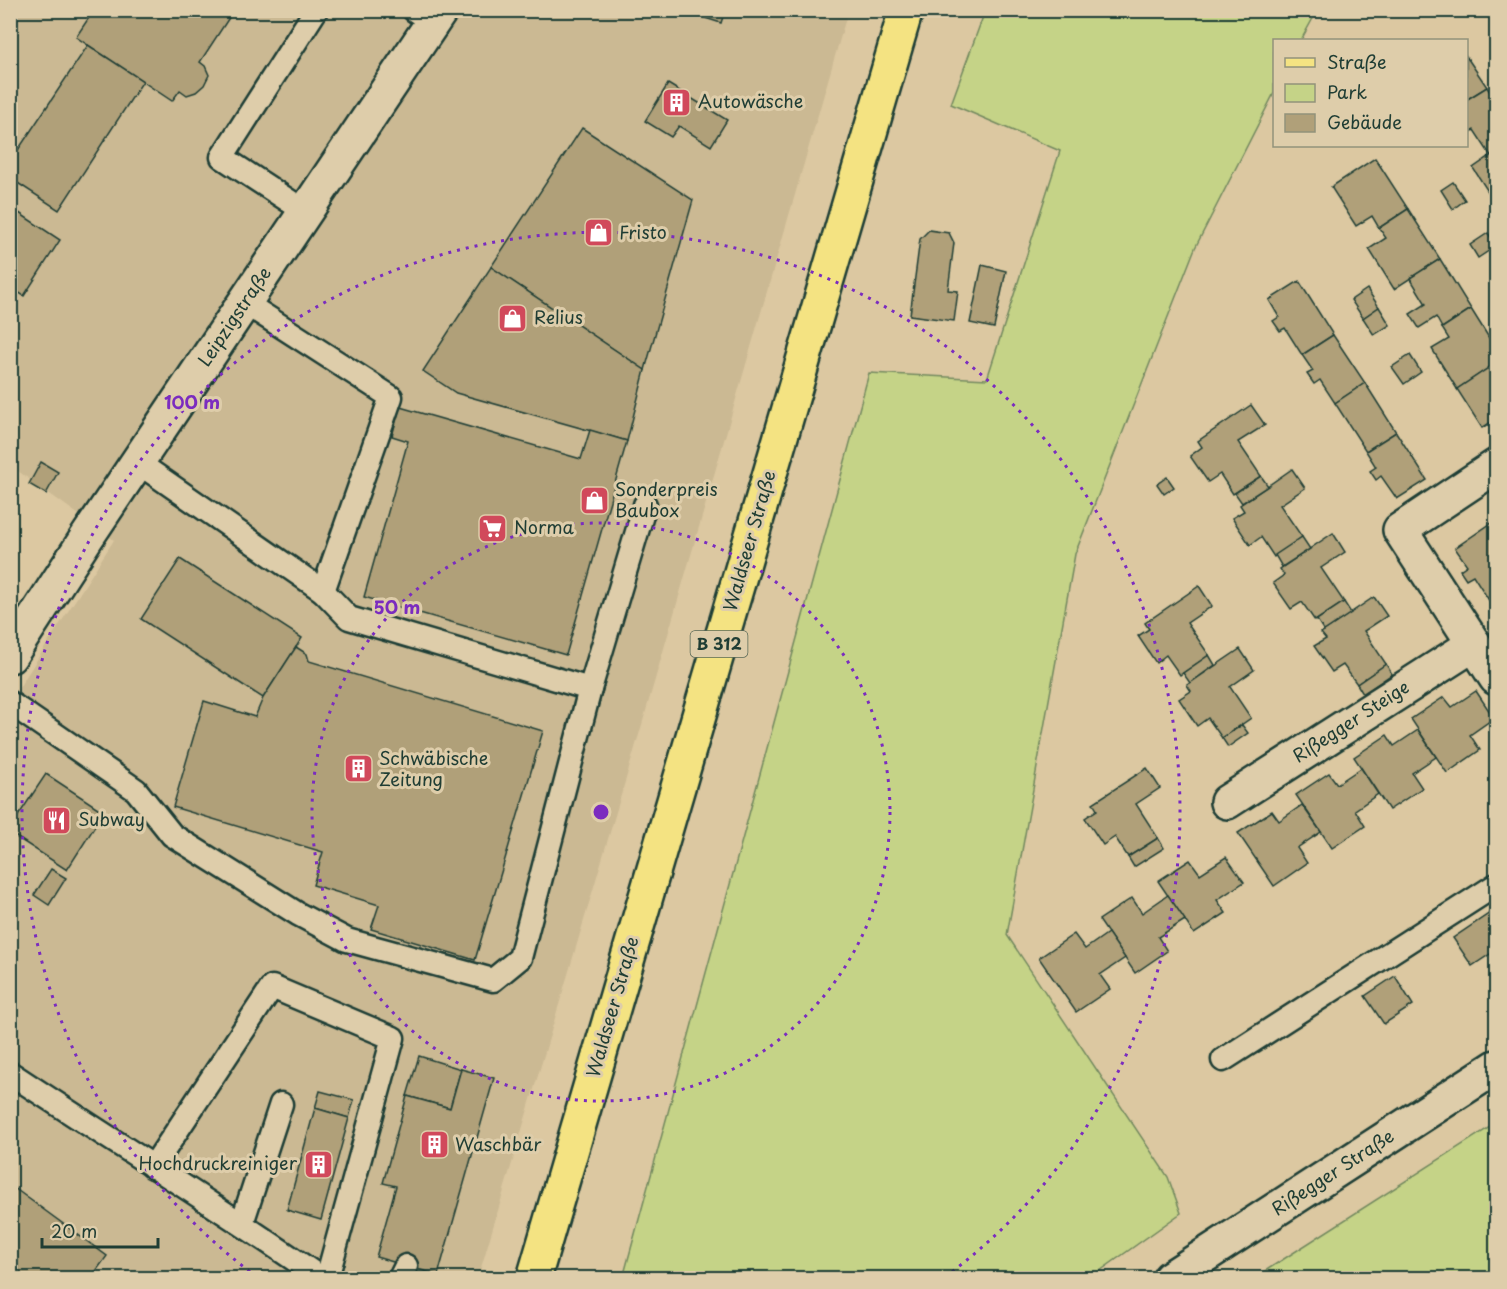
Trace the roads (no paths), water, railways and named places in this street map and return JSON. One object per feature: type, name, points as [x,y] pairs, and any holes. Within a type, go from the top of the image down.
[{"type":"main road","name":"Waldseer Straße","points":[[534,1278],[906,10]]},
{"type":"street","name":"Leipzigstraße","points":[[12,652],[306,212],[430,15]]},
{"type":"street","points":[[1497,466],[1400,530],[1497,678]]},
{"type":"street","name":"Rißegger Steige","points":[[1227,801],[1474,644]]},
{"type":"street","name":"Rißegger Straße","points":[[1170,1278],[1497,1068]]},
{"type":"lane","points":[[306,212],[222,157],[316,10]]},
{"type":"lane","points":[[245,303],[391,397],[323,591]]},
{"type":"lane","points":[[137,462],[323,591],[349,618],[590,689]]},
{"type":"lane","points":[[10,703],[136,790],[172,835],[298,914],[347,939],[493,980],[520,958],[590,689],[645,505]]},
{"type":"lane","points":[[1223,1060],[1497,885]]},
{"type":"lane","points":[[153,1167],[272,987],[393,1038],[327,1278]]},
{"type":"lane","points":[[10,1073],[242,1223],[321,1278]]},
{"type":"lane","points":[[242,1223],[281,1104]]},
{"type":"place","name":"Autowäsche","points":[[677,102]]},
{"type":"place","name":"Fristo","points":[[598,233]]},
{"type":"place","name":"Relius","points":[[513,318]]},
{"type":"place","name":"Sonderpreis Baubox","points":[[594,500]]},
{"type":"place","name":"Norma","points":[[493,528]]},
{"type":"place","name":"Schwäbische Zeitung","points":[[358,769]]},
{"type":"place","name":"Subway","points":[[57,820]]},
{"type":"place","name":"Waschbär","points":[[434,1145]]},
{"type":"place","name":"Hochdruckreiniger","points":[[318,1164]]}]
